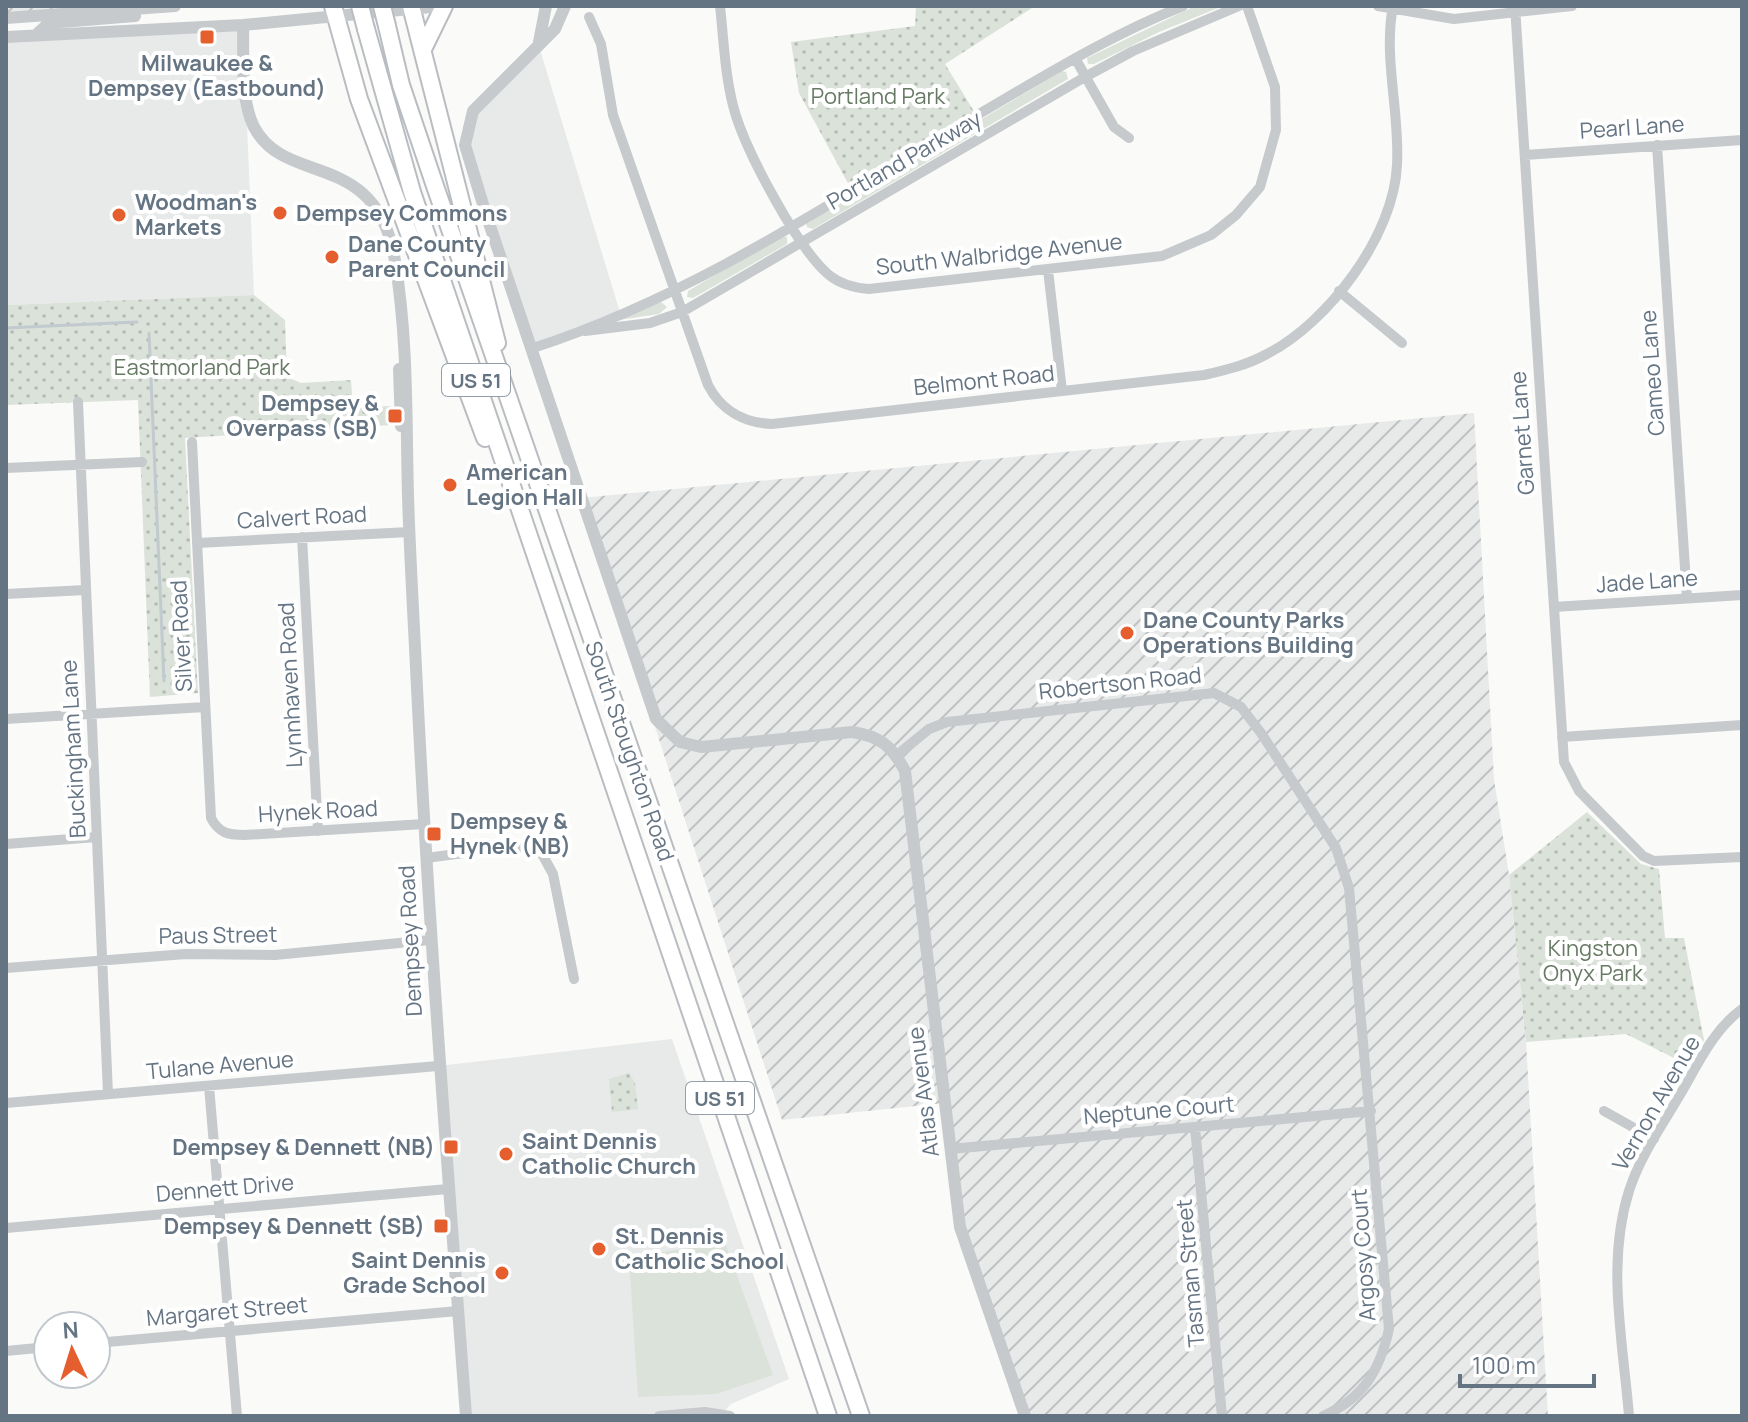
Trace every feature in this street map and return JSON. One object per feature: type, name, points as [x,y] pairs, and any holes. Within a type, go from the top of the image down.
[{"type":"main road","name":"South Stoughton Road","points":[[360,6],[381,90],[539,569],[828,1416]]},
{"type":"main road","name":"South Stoughton Road","points":[[382,6],[401,85],[862,1416]]},
{"type":"main road","points":[[424,48],[443,6]]},
{"type":"main road","points":[[412,8],[494,321],[506,392]]},
{"type":"main road","points":[[335,12],[359,99],[466,392],[539,569]]},
{"type":"main road","points":[[611,780],[637,771]]},
{"type":"street","points":[[6,18],[30,11],[176,6]]},
{"type":"street","points":[[36,35],[49,23],[112,20],[176,6]]},
{"type":"street","points":[[6,37],[243,25],[335,12],[443,6]]},
{"type":"street","points":[[538,43],[546,6]]},
{"type":"street","points":[[565,6],[555,29],[478,104],[468,125],[465,145],[652,710],[665,731],[680,742],[717,747],[852,732],[873,735],[888,744],[897,755]]},
{"type":"street","name":"South Walbridge Avenue","points":[[720,6],[730,90],[737,118],[803,243],[831,277],[863,289],[1162,256],[1211,235],[1236,215],[1260,187],[1276,130],[1277,102],[1270,69],[1247,6]]},
{"type":"street","name":"Portland Parkway","points":[[533,348],[585,331],[675,293],[1075,58],[1183,6]]},
{"type":"street","name":"Portland Parkway","points":[[585,331],[650,323],[682,312],[1085,77],[1133,51],[1239,6]]},
{"type":"street","points":[[1378,6],[1454,19],[1515,9],[1572,6]]},
{"type":"street","name":"Belmont Road","points":[[589,17],[601,44],[611,106],[711,392],[727,409],[753,422],[772,424],[1204,375],[1243,366],[1297,335],[1339,291],[1378,234],[1394,189],[1397,140],[1392,8]]},
{"type":"street","name":"Garnet Lane","points":[[1515,9],[1564,762],[1570,779],[1637,852],[1654,861],[1742,857]]},
{"type":"street","points":[[6,29],[25,24],[30,11]]},
{"type":"street","name":"Dempsey Road","points":[[243,25],[247,103],[259,136],[286,155],[352,184],[379,213],[396,262],[402,346],[398,381],[407,463],[430,940],[466,1416]]},
{"type":"street","points":[[1075,58],[1114,127],[1129,138]]},
{"type":"street","name":"Pearl Lane","points":[[1525,155],[1742,140]]},
{"type":"street","name":"Cameo Lane","points":[[1657,145],[1687,598]]},
{"type":"street","points":[[1048,270],[1062,391]]},
{"type":"street","points":[[1339,291],[1402,343]]},
{"type":"street","name":"Buckingham Lane","points":[[78,402],[108,1094]]},
{"type":"street","name":"Silver Road","points":[[192,442],[211,818],[216,827]]},
{"type":"street","points":[[6,468],[142,462]]},
{"type":"street","name":"Calvert Road","points":[[197,543],[409,532]]},
{"type":"street","name":"Lynnhaven Road","points":[[302,537],[318,831]]},
{"type":"street","points":[[6,594],[86,590]]},
{"type":"street","name":"Jade Lane","points":[[1554,607],[1742,595]]},
{"type":"street","name":"Robertson Road","points":[[897,755],[929,729],[947,722],[1199,692],[1220,695],[1241,707],[1336,847],[1345,871],[1371,1111]]},
{"type":"street","points":[[6,719],[205,707]]},
{"type":"street","points":[[1562,737],[1742,725]]},
{"type":"street","name":"Atlas Avenue","points":[[897,755],[908,785],[962,1232],[1025,1416]]},
{"type":"street","name":"Hynek Road","points":[[216,827],[230,835],[424,824]]},
{"type":"street","points":[[6,844],[97,837]]},
{"type":"street","points":[[426,858],[517,846],[542,854],[553,874],[574,979]]},
{"type":"street","name":"Paus Street","points":[[6,968],[186,954],[275,955],[430,940]]},
{"type":"street","name":"Vernon Avenue","points":[[1629,1416],[1616,1252],[1630,1189],[1654,1139],[1704,1054],[1724,1025],[1742,1009]]},
{"type":"street","name":"Tulane Avenue","points":[[6,1103],[438,1066]]},
{"type":"street","points":[[209,1086],[237,1416]]},
{"type":"street","name":"Neptune Court","points":[[950,1149],[1371,1111]]},
{"type":"street","name":"Argosy Court","points":[[1323,1416],[1350,1402],[1373,1377],[1383,1358],[1389,1329],[1371,1111]]},
{"type":"street","points":[[1604,1111],[1654,1139]]},
{"type":"street","name":"Tasman Street","points":[[1195,1127],[1222,1416]]},
{"type":"street","name":"Dennett Drive","points":[[6,1228],[448,1189]]},
{"type":"street","name":"Margaret Street","points":[[112,1341],[458,1311]]},
{"type":"street","points":[[6,1351],[32,1349]]},
{"type":"street","points":[[659,1416],[726,1415]]},
{"type":"shaded area","points":[[6,6],[175,6],[6,18]]},
{"type":"shaded area","points":[[243,25],[254,295],[6,305],[6,37]]},
{"type":"shaded area","points":[[538,43],[622,319],[533,348],[465,145],[468,125]]},
{"type":"shaded area","points":[[1474,413],[1494,779],[1509,875],[1526,1042],[1548,1416],[1025,1416],[962,1232],[944,1103],[782,1120],[581,498]]},
{"type":"shaded area","name":"St. Dennis Catholic School","points":[[672,1039],[789,1379],[731,1404],[723,1413],[466,1416],[438,1066]]},
{"type":"green space","name":"Portland Park","points":[[916,6],[1035,6],[945,64],[975,113],[850,187],[799,93],[791,42],[915,26]]},
{"type":"green space","points":[[1195,6],[1223,6],[1088,64],[1087,58]]},
{"type":"green space","points":[[1062,71],[1066,72],[1068,79],[813,229],[807,227],[806,224]]},
{"type":"green space","points":[[781,236],[787,237],[787,244],[693,298],[687,297],[688,291]]},
{"type":"green space","name":"Eastmorland Park","points":[[254,295],[285,320],[287,377],[301,383],[351,380],[353,408],[391,406],[392,425],[185,438],[198,693],[150,697],[138,400],[6,405],[6,305]]},
{"type":"green space","points":[[661,302],[667,307],[659,314],[612,321]]},
{"type":"green space","name":"Kingston Onyx Park","points":[[1587,812],[1641,864],[1659,869],[1665,938],[1684,938],[1704,1040],[1688,1065],[1626,1034],[1526,1042],[1509,875]]},
{"type":"green space","points":[[629,1073],[635,1083],[638,1109],[612,1112],[609,1079]]},
{"type":"green space","points":[[725,1243],[773,1375],[716,1394],[638,1397],[629,1257]]},
{"type":"waterway","points":[[6,328],[137,322]]},
{"type":"waterway","points":[[149,333],[164,681]]},
{"type":"place","name":"Milwaukee & Dempsey (Eastbound)","points":[[207,37]]},
{"type":"place","name":"Dempsey Commons","points":[[280,213]]},
{"type":"place","name":"Woodman's Markets","points":[[119,215]]},
{"type":"place","name":"Dane County Parent Council","points":[[332,257]]},
{"type":"place","name":"Dempsey & Overpass (SB)","points":[[395,416]]},
{"type":"place","name":"American Legion Hall","points":[[450,485]]},
{"type":"place","name":"Dane County Parks Operations Building","points":[[1127,633]]},
{"type":"place","name":"Dempsey & Hynek (NB)","points":[[434,834]]},
{"type":"place","name":"Dempsey & Dennett (NB)","points":[[451,1147]]},
{"type":"place","name":"Saint Dennis Catholic Church","points":[[506,1154]]},
{"type":"place","name":"Dempsey & Dennett (SB)","points":[[441,1226]]},
{"type":"place","name":"St. Dennis Catholic School","points":[[599,1249]]},
{"type":"place","name":"Saint Dennis Grade School","points":[[502,1273]]}]
